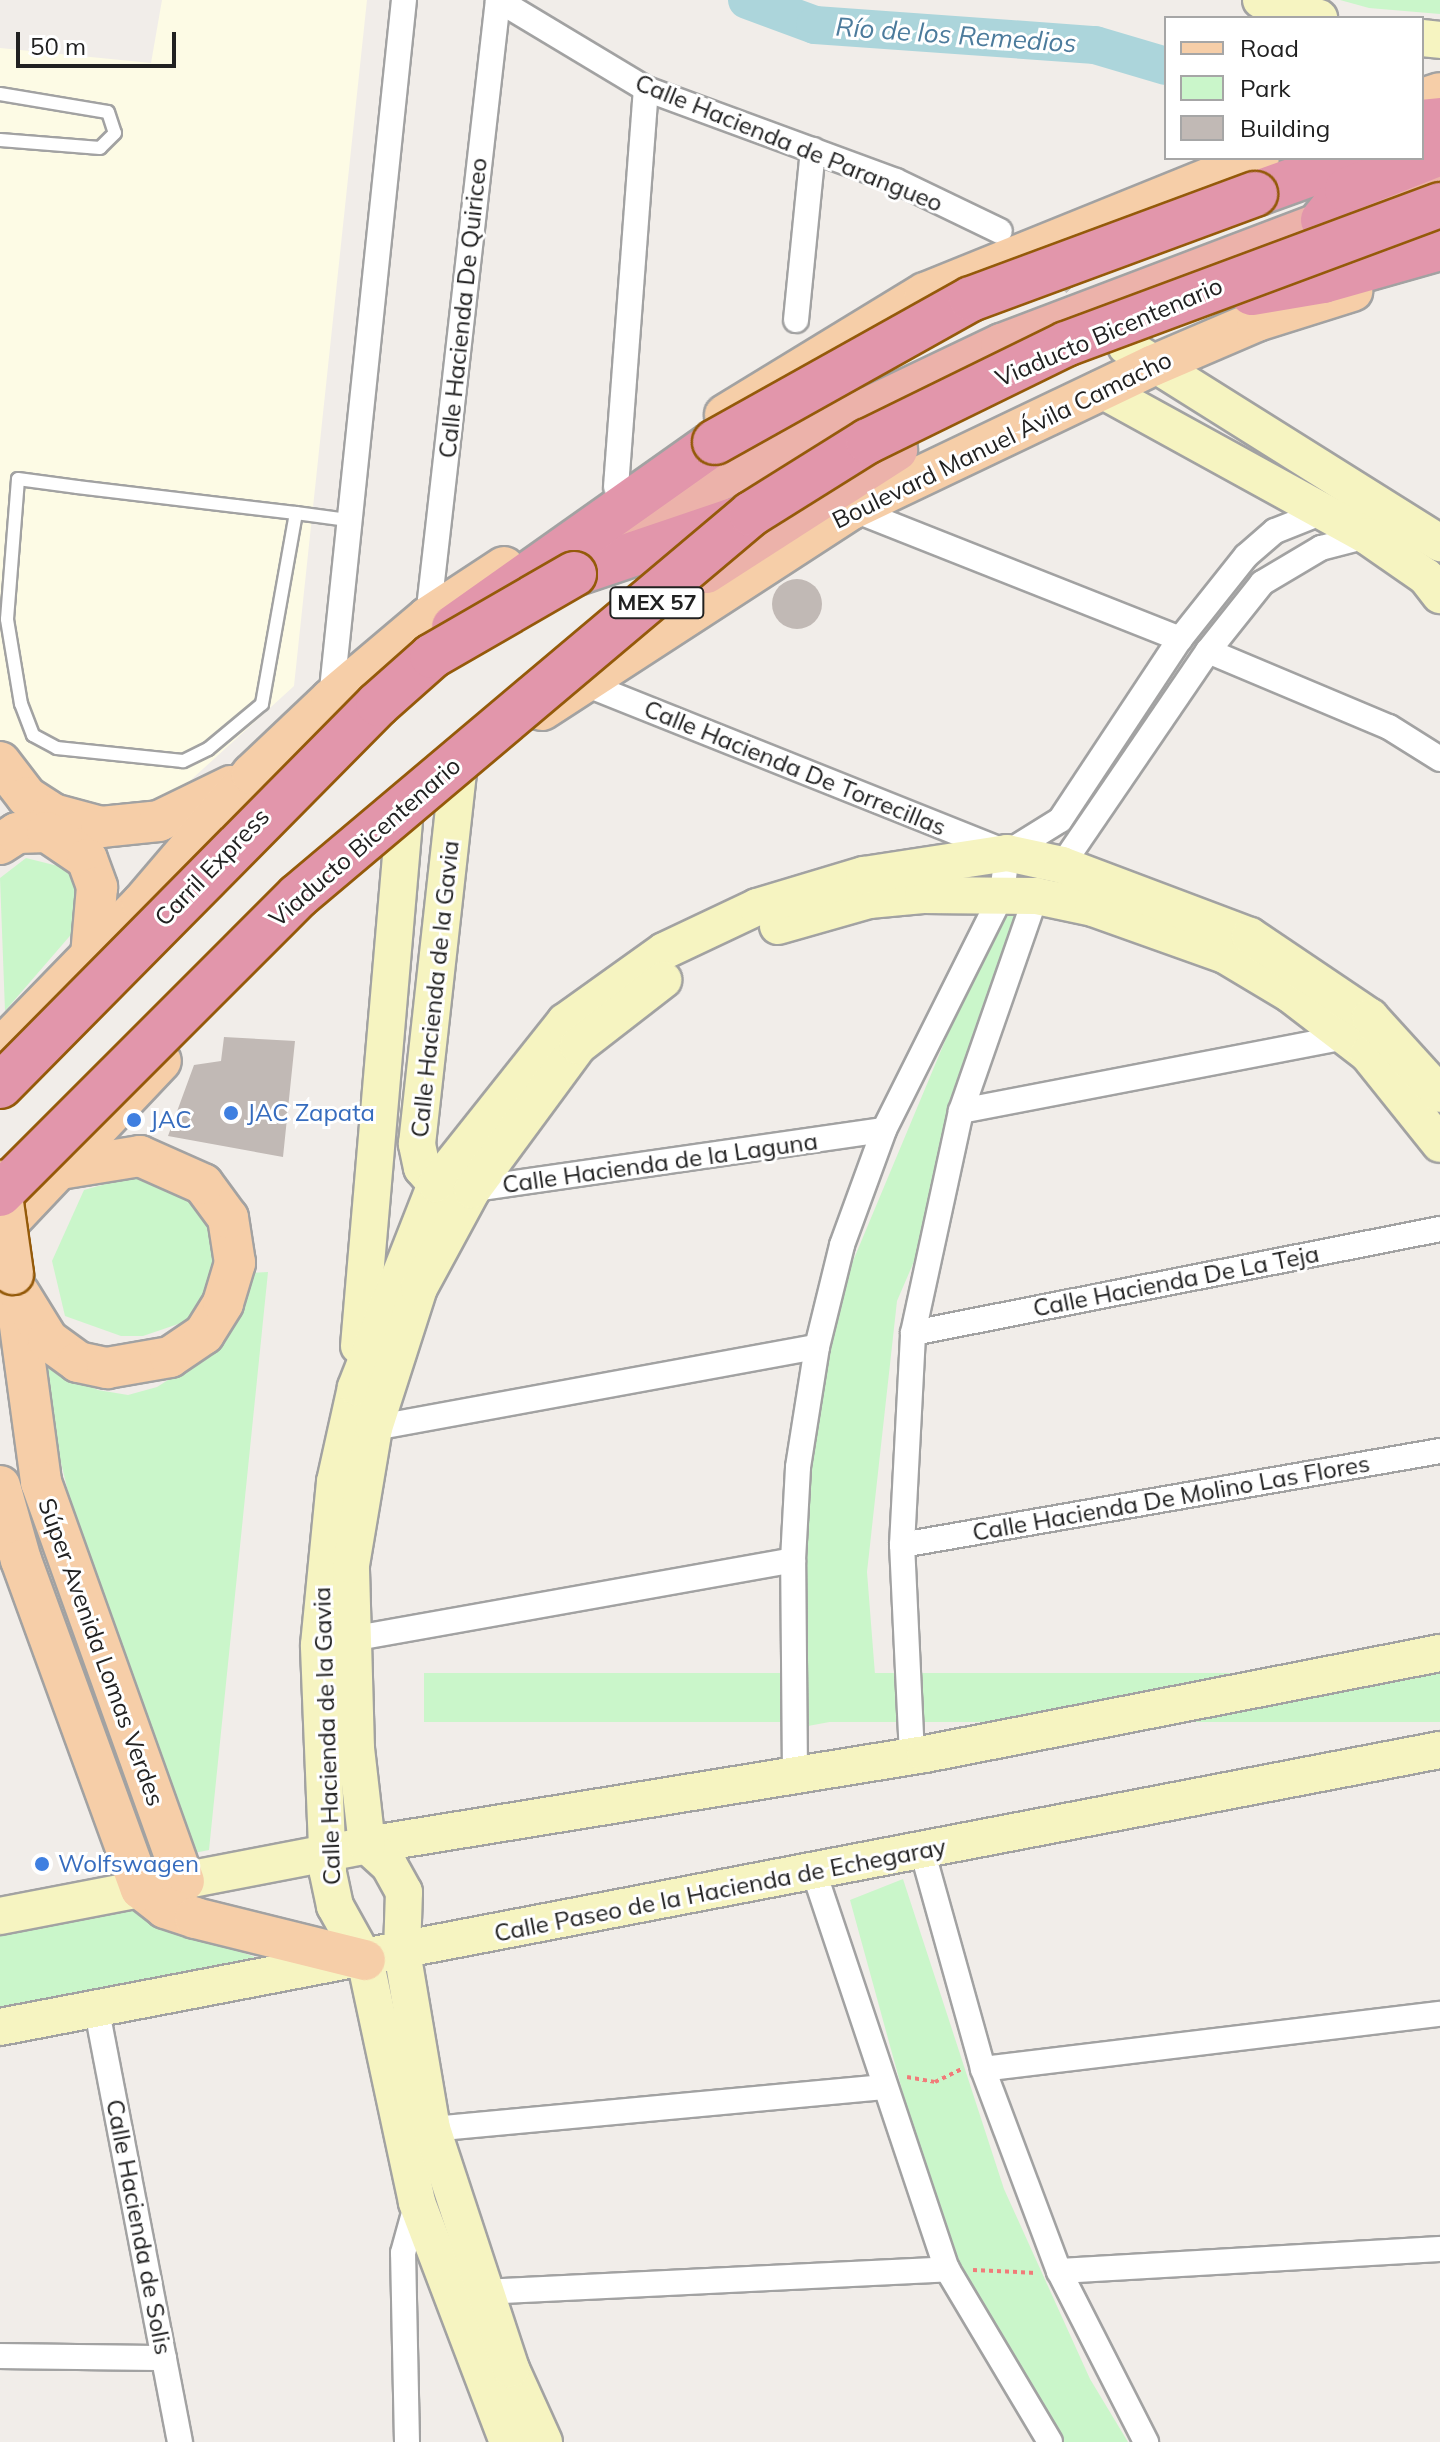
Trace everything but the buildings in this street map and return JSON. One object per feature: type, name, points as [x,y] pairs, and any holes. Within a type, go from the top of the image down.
[{"type":"highway","points":[[1424,137],[1440,122]]},
{"type":"highway","points":[[0,1068],[319,741],[429,640],[715,442],[908,331],[971,299],[1257,176],[1369,160]]},
{"type":"highway","points":[[0,1095],[378,715],[591,550],[645,515],[1002,345],[1323,220],[1347,190],[1396,160]]},
{"type":"highway","name":"Viaducto Bicentenario","points":[[0,1194],[298,896],[751,514],[868,441],[1066,344],[1440,205]]},
{"type":"highway","name":"Boulevard Manuel Ávila Camacho","points":[[0,1171],[438,753],[881,458],[1078,360],[1252,293],[1440,231]]},
{"type":"highway","points":[[1252,293],[1323,281],[1440,248]]},
{"type":"highway","name":"Viaducto Bicentenario","points":[[429,640],[574,574],[751,514]]},
{"type":"highway","name":"Carril Express","points":[[0,1086],[429,640]]},
{"type":"main road","points":[[1261,0],[1313,16]]},
{"type":"main road","points":[[0,1049],[91,956],[252,774],[331,699],[429,640],[616,487],[845,337],[925,293],[1024,249],[1257,176]]},
{"type":"main road","name":"Boulevard Manuel Ávila Camacho","points":[[0,1231],[405,809],[459,763],[852,509],[1100,389],[1139,355],[1440,263]]},
{"type":"main road","points":[[1139,355],[1440,543]]},
{"type":"main road","points":[[1100,389],[1367,536],[1426,577],[1440,595]]},
{"type":"main road","points":[[0,762],[27,797],[53,814],[101,827],[179,814],[252,774]]},
{"type":"main road","name":"Calle Hacienda de la Gavia","points":[[459,763],[417,1144],[422,1168],[436,1184],[322,1568],[319,1645],[330,1854],[329,1891],[384,1956],[432,2129],[484,2292],[544,2442]]},
{"type":"main road","name":"Calle Hacienda de la Gavia","points":[[405,809],[371,1404],[351,1565],[351,1639],[367,1845],[389,1865],[404,1892],[384,1956],[417,2202],[508,2442]]},
{"type":"main road","points":[[0,844],[17,833],[47,832],[87,859],[97,887],[91,956]]},
{"type":"main road","points":[[436,1184],[565,1022],[664,951],[757,907],[864,875],[1007,853],[1062,865],[1098,894],[1225,955],[1347,1037],[1440,1144]]},
{"type":"main road","points":[[1098,894],[1250,936],[1318,976],[1370,1017],[1440,1094]]},
{"type":"main road","name":"Calle Hacienda de la Gavia","points":[[371,1404],[419,1288],[472,1190],[578,1046],[673,972],[765,930],[869,900],[1098,894]]},
{"type":"main road","points":[[14,1279],[48,1340],[78,1362],[107,1368],[170,1357],[204,1334],[223,1303],[235,1263],[228,1218],[203,1184],[140,1156],[60,1169]]},
{"type":"main road","name":"Súper Avenida Lomas Verdes","points":[[0,1181],[41,1482],[184,1881]]},
{"type":"main road","name":"Súper Avenida Lomas Verdes","points":[[0,1486],[141,1889]]},
{"type":"main road","points":[[0,1916],[367,1845],[912,1756],[1440,1653]]},
{"type":"main road","name":"Calle Paseo de la Hacienda de Echegaray","points":[[0,2027],[384,1956],[1440,1750]]},
{"type":"main road","points":[[114,1818],[138,1823],[153,1799]]},
{"type":"main road","points":[[141,1889],[165,1908],[195,1918],[384,1956]]},
{"type":"street","points":[[331,699],[404,0]]},
{"type":"street","name":"Calle Hacienda de Parangueo","points":[[498,0],[646,89],[813,150],[1024,249]]},
{"type":"street","name":"Calle Hacienda De Quiriceo","points":[[429,640],[498,0]]},
{"type":"street","points":[[616,487],[646,89]]},
{"type":"street","points":[[796,320],[813,150]]},
{"type":"street","points":[[852,509],[1180,639]]},
{"type":"street","points":[[912,1756],[902,1545],[913,1333],[961,1111],[1019,895],[1007,853],[1060,820],[1180,639],[1275,531],[1323,512]]},
{"type":"street","points":[[1062,865],[1208,651],[1262,583],[1290,562],[1367,536]]},
{"type":"street","points":[[1208,651],[1389,727],[1440,759]]},
{"type":"street","name":"Calle Hacienda De Torrecillas","points":[[583,683],[1007,853]]},
{"type":"street","points":[[795,1774],[793,1560],[798,1467],[817,1347],[842,1245],[884,1130],[1019,895]]},
{"type":"street","points":[[961,1111],[1347,1037]]},
{"type":"street","name":"Calle Hacienda de la Laguna","points":[[436,1184],[472,1190],[884,1130]]},
{"type":"street","name":"Calle Hacienda De La Teja","points":[[913,1333],[1440,1229]]},
{"type":"street","points":[[371,1404],[817,1347]]},
{"type":"street","name":"Calle Hacienda De Molino Las Flores","points":[[902,1545],[1440,1451]]},
{"type":"street","points":[[351,1639],[793,1560]]},
{"type":"street","points":[[922,1850],[983,2069],[1059,2271],[1146,2442]]},
{"type":"street","points":[[814,1872],[883,2087],[947,2269],[1050,2442]]},
{"type":"street","name":"Calle Hacienda de Solis","points":[[97,2011],[180,2442]]},
{"type":"street","points":[[983,2069],[1440,2014]]},
{"type":"street","points":[[432,2129],[883,2087]]},
{"type":"street","points":[[407,2442],[403,2253],[417,2202]]},
{"type":"street","points":[[1059,2271],[1440,2249]]},
{"type":"street","points":[[484,2292],[947,2269]]},
{"type":"street","points":[[0,2356],[164,2358]]},
{"type":"lane","points":[[0,94],[108,112],[115,133],[100,148],[0,140]]},
{"type":"lane","points":[[296,513],[262,704],[208,749],[183,761],[57,748],[33,735],[21,704],[7,619],[18,479],[296,513],[348,520]]},
{"type":"path","points":[[883,2087],[900,2078],[935,2082],[961,2069],[983,2069]]},
{"type":"path","points":[[947,2269],[1059,2271]]},
{"type":"shaded area","points":[[162,0],[367,0],[294,686],[170,799],[119,818],[64,806],[0,746],[0,48],[151,63]]},
{"type":"green space","points":[[1340,0],[1440,0],[1440,14],[1369,8]]},
{"type":"green space","points":[[26,858],[62,867],[74,880],[80,904],[75,930],[5,1011],[0,878]]},
{"type":"green space","points":[[1035,910],[939,1154],[943,1194],[897,1301],[867,1572],[878,1713],[808,1726],[806,1480],[830,1316],[996,919]]},
{"type":"green space","points":[[153,1171],[208,1214],[217,1255],[201,1307],[187,1321],[143,1336],[121,1336],[65,1316],[52,1261],[84,1190]]},
{"type":"green space","points":[[268,1272],[209,1850],[194,1853],[76,1525],[45,1396],[46,1356],[54,1370],[98,1390],[128,1395],[157,1387],[214,1351],[237,1320],[248,1273]]},
{"type":"green space","points":[[424,1673],[1440,1673],[1440,1722],[424,1722]]},
{"type":"green space","points":[[903,1879],[1004,2189],[1090,2379],[1128,2442],[1056,2442],[951,2268],[850,1900]]},
{"type":"green space","points":[[128,1909],[268,1962],[0,2013],[0,1931]]},
{"type":"waterway","name":"Río de los Remedios","points":[[747,0],[815,25],[1095,45],[1164,65]]},
{"type":"tunnel","points":[[1057,261],[1113,321]]},
{"type":"place","name":"JAC Zapata","points":[[231,1113]]},
{"type":"place","name":"JAC","points":[[134,1120]]},
{"type":"place","name":"Wolfswagen","points":[[42,1864]]}]
